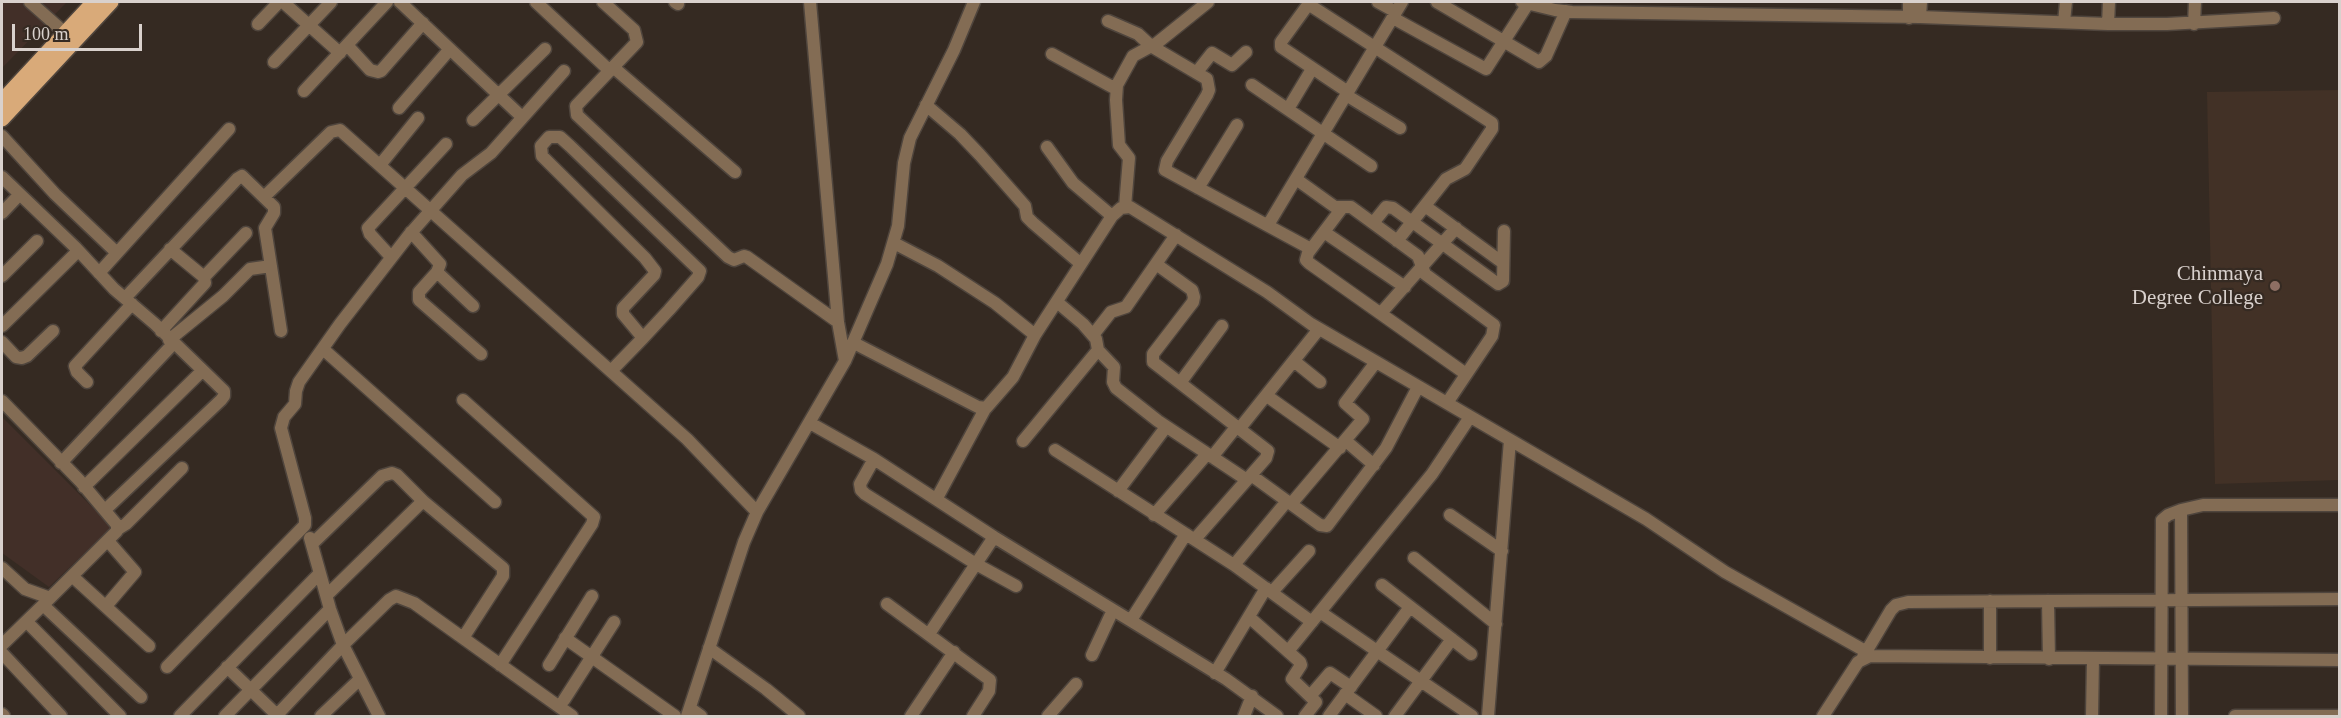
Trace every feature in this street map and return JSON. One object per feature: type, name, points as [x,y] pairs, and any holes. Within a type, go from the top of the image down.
[{"type":"main road","points":[[2,101],[94,2]]},
{"type":"main road","points":[[2,118],[111,2]]},
{"type":"street","points":[[30,2],[65,33]]},
{"type":"street","points":[[258,24],[281,2],[370,70],[378,72],[423,23]]},
{"type":"street","points":[[274,62],[331,2]]},
{"type":"street","points":[[304,91],[387,2]]},
{"type":"street","points":[[400,2],[522,117]]},
{"type":"street","points":[[536,2],[735,172]]},
{"type":"street","points":[[603,2],[634,30],[638,39],[635,46],[576,106],[577,115],[729,257],[734,260],[747,257],[838,322]]},
{"type":"street","points":[[810,2],[838,322],[844,362]]},
{"type":"street","points":[[701,717],[688,712],[733,571],[757,512],[854,343],[894,243],[906,152],[974,2]]},
{"type":"street","points":[[1125,207],[1129,158],[1119,145],[1116,89],[1133,56],[1151,46],[1208,2]]},
{"type":"street","points":[[1378,2],[1397,10],[1483,69],[1488,67],[1505,42],[1527,2],[1571,8],[1773,8],[1914,18],[2108,24],[2194,24],[2274,18]]},
{"type":"street","points":[[1437,2],[1539,62],[1543,60],[1571,8]]},
{"type":"street","points":[[1909,2],[1914,18]]},
{"type":"street","points":[[1914,18],[1920,2]]},
{"type":"street","points":[[2064,22],[2066,2]]},
{"type":"street","points":[[2108,24],[2109,2]]},
{"type":"street","points":[[2194,2],[2194,24]]},
{"type":"street","points":[[1397,241],[1446,179],[1465,169],[1492,129],[1492,123],[1309,3],[1281,42],[1281,47],[1400,128]]},
{"type":"street","points":[[1268,225],[1397,10]]},
{"type":"street","points":[[1108,21],[1138,34],[1151,46],[1208,80],[1209,90],[1165,166],[1168,172],[1311,249]]},
{"type":"street","points":[[399,108],[450,49]]},
{"type":"street","points":[[473,120],[500,96],[545,49]]},
{"type":"street","points":[[1197,72],[1212,53],[1232,65],[1246,52]]},
{"type":"street","points":[[1052,54],[1116,89]]},
{"type":"street","points":[[1288,110],[1312,69]]},
{"type":"street","points":[[379,717],[343,645],[330,609],[281,435],[281,422],[295,404],[299,382],[411,232],[462,175],[491,153],[564,71]]},
{"type":"street","points":[[1252,85],[1371,166]]},
{"type":"street","points":[[926,105],[960,134],[980,155],[1025,206],[1027,216],[1033,223],[1081,264]]},
{"type":"street","points":[[380,165],[418,118]]},
{"type":"street","points":[[1198,188],[1237,125]]},
{"type":"street","points":[[99,273],[229,129]]},
{"type":"street","points":[[264,196],[334,129],[340,130],[687,439],[757,512]]},
{"type":"street","points":[[2,136],[56,194],[117,253]]},
{"type":"street","points":[[611,371],[643,338],[698,277],[700,271],[560,137],[549,137],[541,146],[542,156],[655,271],[654,276],[622,308],[623,315],[643,338]]},
{"type":"street","points":[[391,257],[370,234],[368,228],[446,144]]},
{"type":"street","points":[[1047,147],[1073,183],[1112,216]]},
{"type":"street","points":[[2,177],[128,301],[201,371],[221,387],[224,396],[105,510]]},
{"type":"street","points":[[87,382],[77,372],[75,366],[170,249],[240,177],[246,179],[274,207],[265,228],[281,332]]},
{"type":"street","points":[[1296,179],[1335,207],[1351,207],[1418,256],[1429,277],[1494,326],[1492,336],[1447,403]]},
{"type":"street","points":[[2,213],[20,195]]},
{"type":"street","points":[[1425,206],[1503,263]]},
{"type":"street","points":[[937,498],[985,409],[1011,380],[1035,336],[1112,216],[1125,207],[1130,207],[1267,292],[1319,329],[1646,519],[1725,572],[1865,655],[2049,659],[2340,660]]},
{"type":"street","points":[[1373,223],[1383,210],[1389,207],[1494,283],[1501,284],[1503,281],[1504,231]]},
{"type":"street","points":[[1342,208],[1306,256],[1309,263],[1466,374]]},
{"type":"street","points":[[1381,313],[1456,228]]},
{"type":"street","points":[[1324,231],[1405,286]]},
{"type":"street","points":[[411,232],[438,260],[440,267],[419,292],[419,300],[481,354]]},
{"type":"street","points":[[204,277],[246,233]]},
{"type":"street","points":[[1093,335],[1111,312],[1126,307],[1176,235]]},
{"type":"street","points":[[2,276],[37,241]]},
{"type":"street","points":[[894,243],[938,266],[995,303],[1035,336]]},
{"type":"street","points":[[61,463],[168,338],[205,283],[204,277],[170,249]]},
{"type":"street","points":[[2,326],[78,251]]},
{"type":"street","points":[[1131,620],[1191,537],[1249,477],[1266,458],[1268,451],[1155,365],[1151,356],[1192,302],[1194,293],[1156,264]]},
{"type":"street","points":[[168,338],[223,296],[250,268],[271,266]]},
{"type":"street","points":[[437,272],[473,306]]},
{"type":"street","points":[[1023,441],[1098,350],[1098,342],[1093,335],[1078,318],[1056,302]]},
{"type":"street","points":[[1179,383],[1222,326]]},
{"type":"street","points":[[1154,515],[1267,396],[1319,329]]},
{"type":"street","points":[[2,342],[16,357],[22,358],[53,331]]},
{"type":"street","points":[[854,343],[985,409]]},
{"type":"street","points":[[323,349],[495,502]]},
{"type":"street","points":[[1098,350],[1114,367],[1114,386],[1166,426],[1289,502],[1320,525],[1327,526],[1394,435],[1418,387]]},
{"type":"street","points":[[1294,361],[1320,382]]},
{"type":"street","points":[[1234,565],[1363,419],[1346,403],[1376,362]]},
{"type":"street","points":[[84,487],[201,371]]},
{"type":"street","points":[[1267,396],[1374,465]]},
{"type":"street","points":[[463,400],[594,517],[592,524],[500,665]]},
{"type":"street","points":[[2,402],[84,487],[105,510],[118,529]]},
{"type":"street","points":[[1289,650],[1432,474],[1470,417]]},
{"type":"street","points":[[810,423],[874,459],[994,537],[1252,696],[1277,717]]},
{"type":"street","points":[[1118,491],[1166,426]]},
{"type":"street","points":[[1488,717],[1510,440]]},
{"type":"street","points":[[1055,450],[1269,590],[1377,651],[1472,717]]},
{"type":"street","points":[[874,459],[860,484],[861,490],[976,564],[1016,586]]},
{"type":"street","points":[[2,645],[182,468]]},
{"type":"street","points":[[312,544],[386,473],[397,475],[423,501],[503,568],[502,576],[463,638]]},
{"type":"street","points":[[327,595],[423,501]]},
{"type":"street","points":[[2161,717],[2160,525],[2168,514],[2203,505],[2340,505]]},
{"type":"street","points":[[2181,510],[2182,717]]},
{"type":"street","points":[[1450,515],[1502,550]]},
{"type":"street","points":[[167,667],[305,525]]},
{"type":"street","points":[[929,634],[994,537]]},
{"type":"street","points":[[106,606],[135,572],[108,541]]},
{"type":"street","points":[[1215,673],[1249,617],[1269,590],[1309,551]]},
{"type":"street","points":[[1414,558],[1496,624]]},
{"type":"street","points":[[2,568],[24,589],[47,602],[141,697]]},
{"type":"street","points":[[180,717],[320,573]]},
{"type":"street","points":[[72,576],[149,646]]},
{"type":"street","points":[[1382,585],[1471,654]]},
{"type":"street","points":[[227,667],[277,716],[343,645],[389,600],[396,596],[414,603],[572,717]]},
{"type":"street","points":[[549,665],[592,596]]},
{"type":"street","points":[[1823,717],[1858,662],[1865,655],[1891,610],[1901,603],[2340,599]]},
{"type":"street","points":[[1990,601],[1990,658]]},
{"type":"street","points":[[2048,601],[2049,659]]},
{"type":"street","points":[[887,604],[954,652],[991,683],[989,691],[973,717]]},
{"type":"street","points":[[1329,717],[1410,607]]},
{"type":"street","points":[[225,717],[330,609]]},
{"type":"street","points":[[1092,655],[1113,610]]},
{"type":"street","points":[[1249,617],[1298,658],[1301,665],[1292,679],[1316,702],[1309,715]]},
{"type":"street","points":[[27,622],[119,716]]},
{"type":"street","points":[[564,700],[615,622]]},
{"type":"street","points":[[565,638],[675,717]]},
{"type":"street","points":[[1395,717],[1452,639]]},
{"type":"street","points":[[709,648],[766,689],[799,717]]},
{"type":"street","points":[[911,717],[954,652]]},
{"type":"street","points":[[2,653],[61,717]]},
{"type":"street","points":[[2092,659],[2092,717]]},
{"type":"street","points":[[1311,695],[1330,673],[1376,717]]},
{"type":"street","points":[[321,717],[360,679]]},
{"type":"street","points":[[1048,717],[1076,684]]},
{"type":"street","points":[[1244,717],[1252,696]]},
{"type":"street","points":[[2235,717],[2340,716]]},
{"type":"shaded area","points":[[2,2],[67,2],[2,68]]},
{"type":"shaded area","name":"Chinmaya Degree College","points":[[2339,90],[2339,480],[2215,484],[2207,92]]},
{"type":"shaded area","points":[[2,417],[112,527],[49,587],[2,553]]},
{"type":"place","name":"Chinmaya Degree College","points":[[2275,286]]}]
